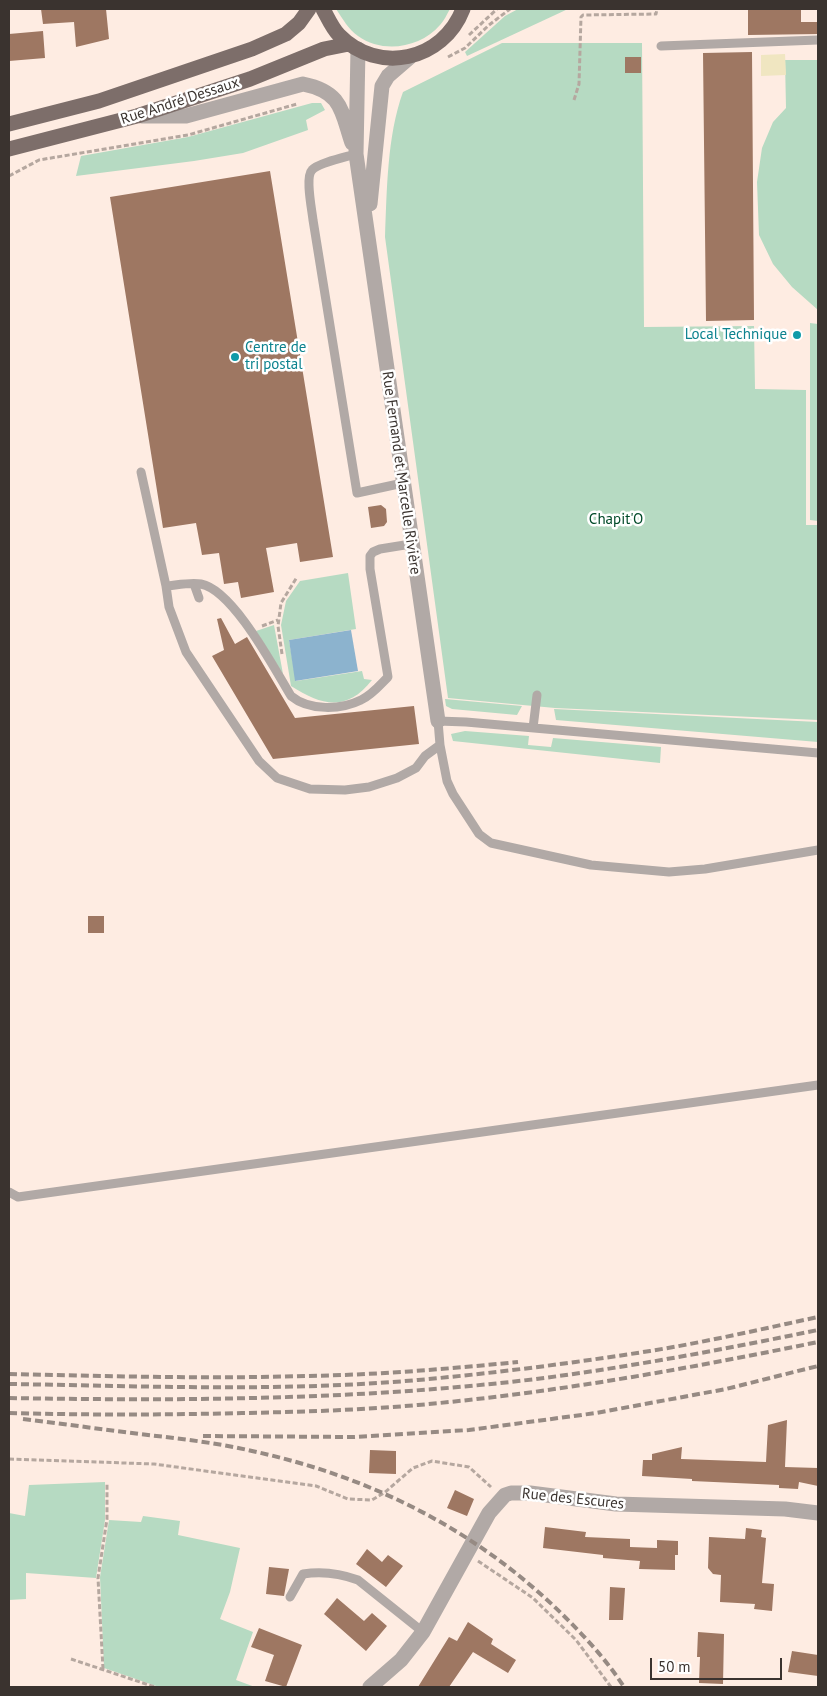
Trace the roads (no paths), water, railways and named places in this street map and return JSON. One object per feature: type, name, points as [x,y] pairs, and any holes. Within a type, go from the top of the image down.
[{"type":"main road","name":"Rue André Dessaux","points":[[9,124],[99,101],[252,49],[286,34],[299,23],[309,9]]},
{"type":"main road","points":[[323,9],[338,34],[353,47],[383,58],[396,59],[410,57],[430,49],[447,35],[461,13],[473,9]]},
{"type":"main road","name":"Rue André Dessaux","points":[[9,149],[137,116],[250,79],[324,49],[353,47]]},
{"type":"street","name":"Rue Fernand et Marcelle Rivière","points":[[353,47],[356,154],[438,721]]},
{"type":"street","name":"Rue Fernand et Marcelle Rivière","points":[[367,225],[382,86],[388,76],[410,57]]},
{"type":"street","points":[[137,116],[186,116],[234,104],[295,85],[315,86],[334,99],[342,109],[356,154]]},
{"type":"street","name":"Rue des Escures","points":[[370,1687],[401,1660],[423,1632],[488,1513],[504,1496],[512,1493],[530,1493],[616,1504],[785,1509],[818,1513]]},
{"type":"lane","points":[[662,46],[818,40]]},
{"type":"lane","points":[[356,154],[312,170],[309,177],[313,220],[357,493],[403,483]]},
{"type":"lane","points":[[141,472],[169,607],[186,652],[259,762],[277,778],[310,789],[345,790],[369,787],[397,778],[416,768],[425,756],[440,745]]},
{"type":"lane","points":[[166,586],[199,584],[206,586],[228,600],[252,632],[291,696],[324,708],[340,707],[362,700],[388,677],[369,564],[370,556],[372,552],[380,549],[412,544]]},
{"type":"lane","points":[[194,584],[199,598]]},
{"type":"lane","points":[[533,728],[537,694]]},
{"type":"lane","points":[[818,753],[450,720],[438,721],[440,745],[447,780],[453,794],[478,834],[491,843],[591,865],[669,872],[706,869],[818,850]]},
{"type":"lane","points":[[9,1192],[18,1197],[818,1086]]},
{"type":"lane","points":[[290,1597],[303,1574],[319,1572],[347,1576],[358,1580],[423,1632]]},
{"type":"water","points":[[351,630],[358,671],[295,681],[289,640]]},
{"type":"railway","points":[[9,1384],[265,1387],[367,1384],[418,1380],[592,1360],[650,1351],[818,1317]]},
{"type":"railway","points":[[9,1398],[272,1398],[470,1386],[607,1369],[713,1351],[818,1330]]},
{"type":"railway","points":[[9,1413],[213,1414],[418,1405],[569,1387],[719,1362],[818,1342]]},
{"type":"railway","points":[[9,1374],[268,1377],[412,1371],[518,1362]]},
{"type":"railway","points":[[203,1436],[353,1437],[469,1430],[596,1413],[726,1389],[818,1366]]},
{"type":"railway","points":[[23,1419],[239,1448],[296,1462],[381,1492],[460,1534],[497,1559],[532,1587],[589,1642],[624,1687]]},
{"type":"place","name":"Local Technique","points":[[797,335]]},
{"type":"place","name":"Centre de tri postal","points":[[235,357]]},
{"type":"park label","name":"Chapit'O","points":[[616,520]]}]
